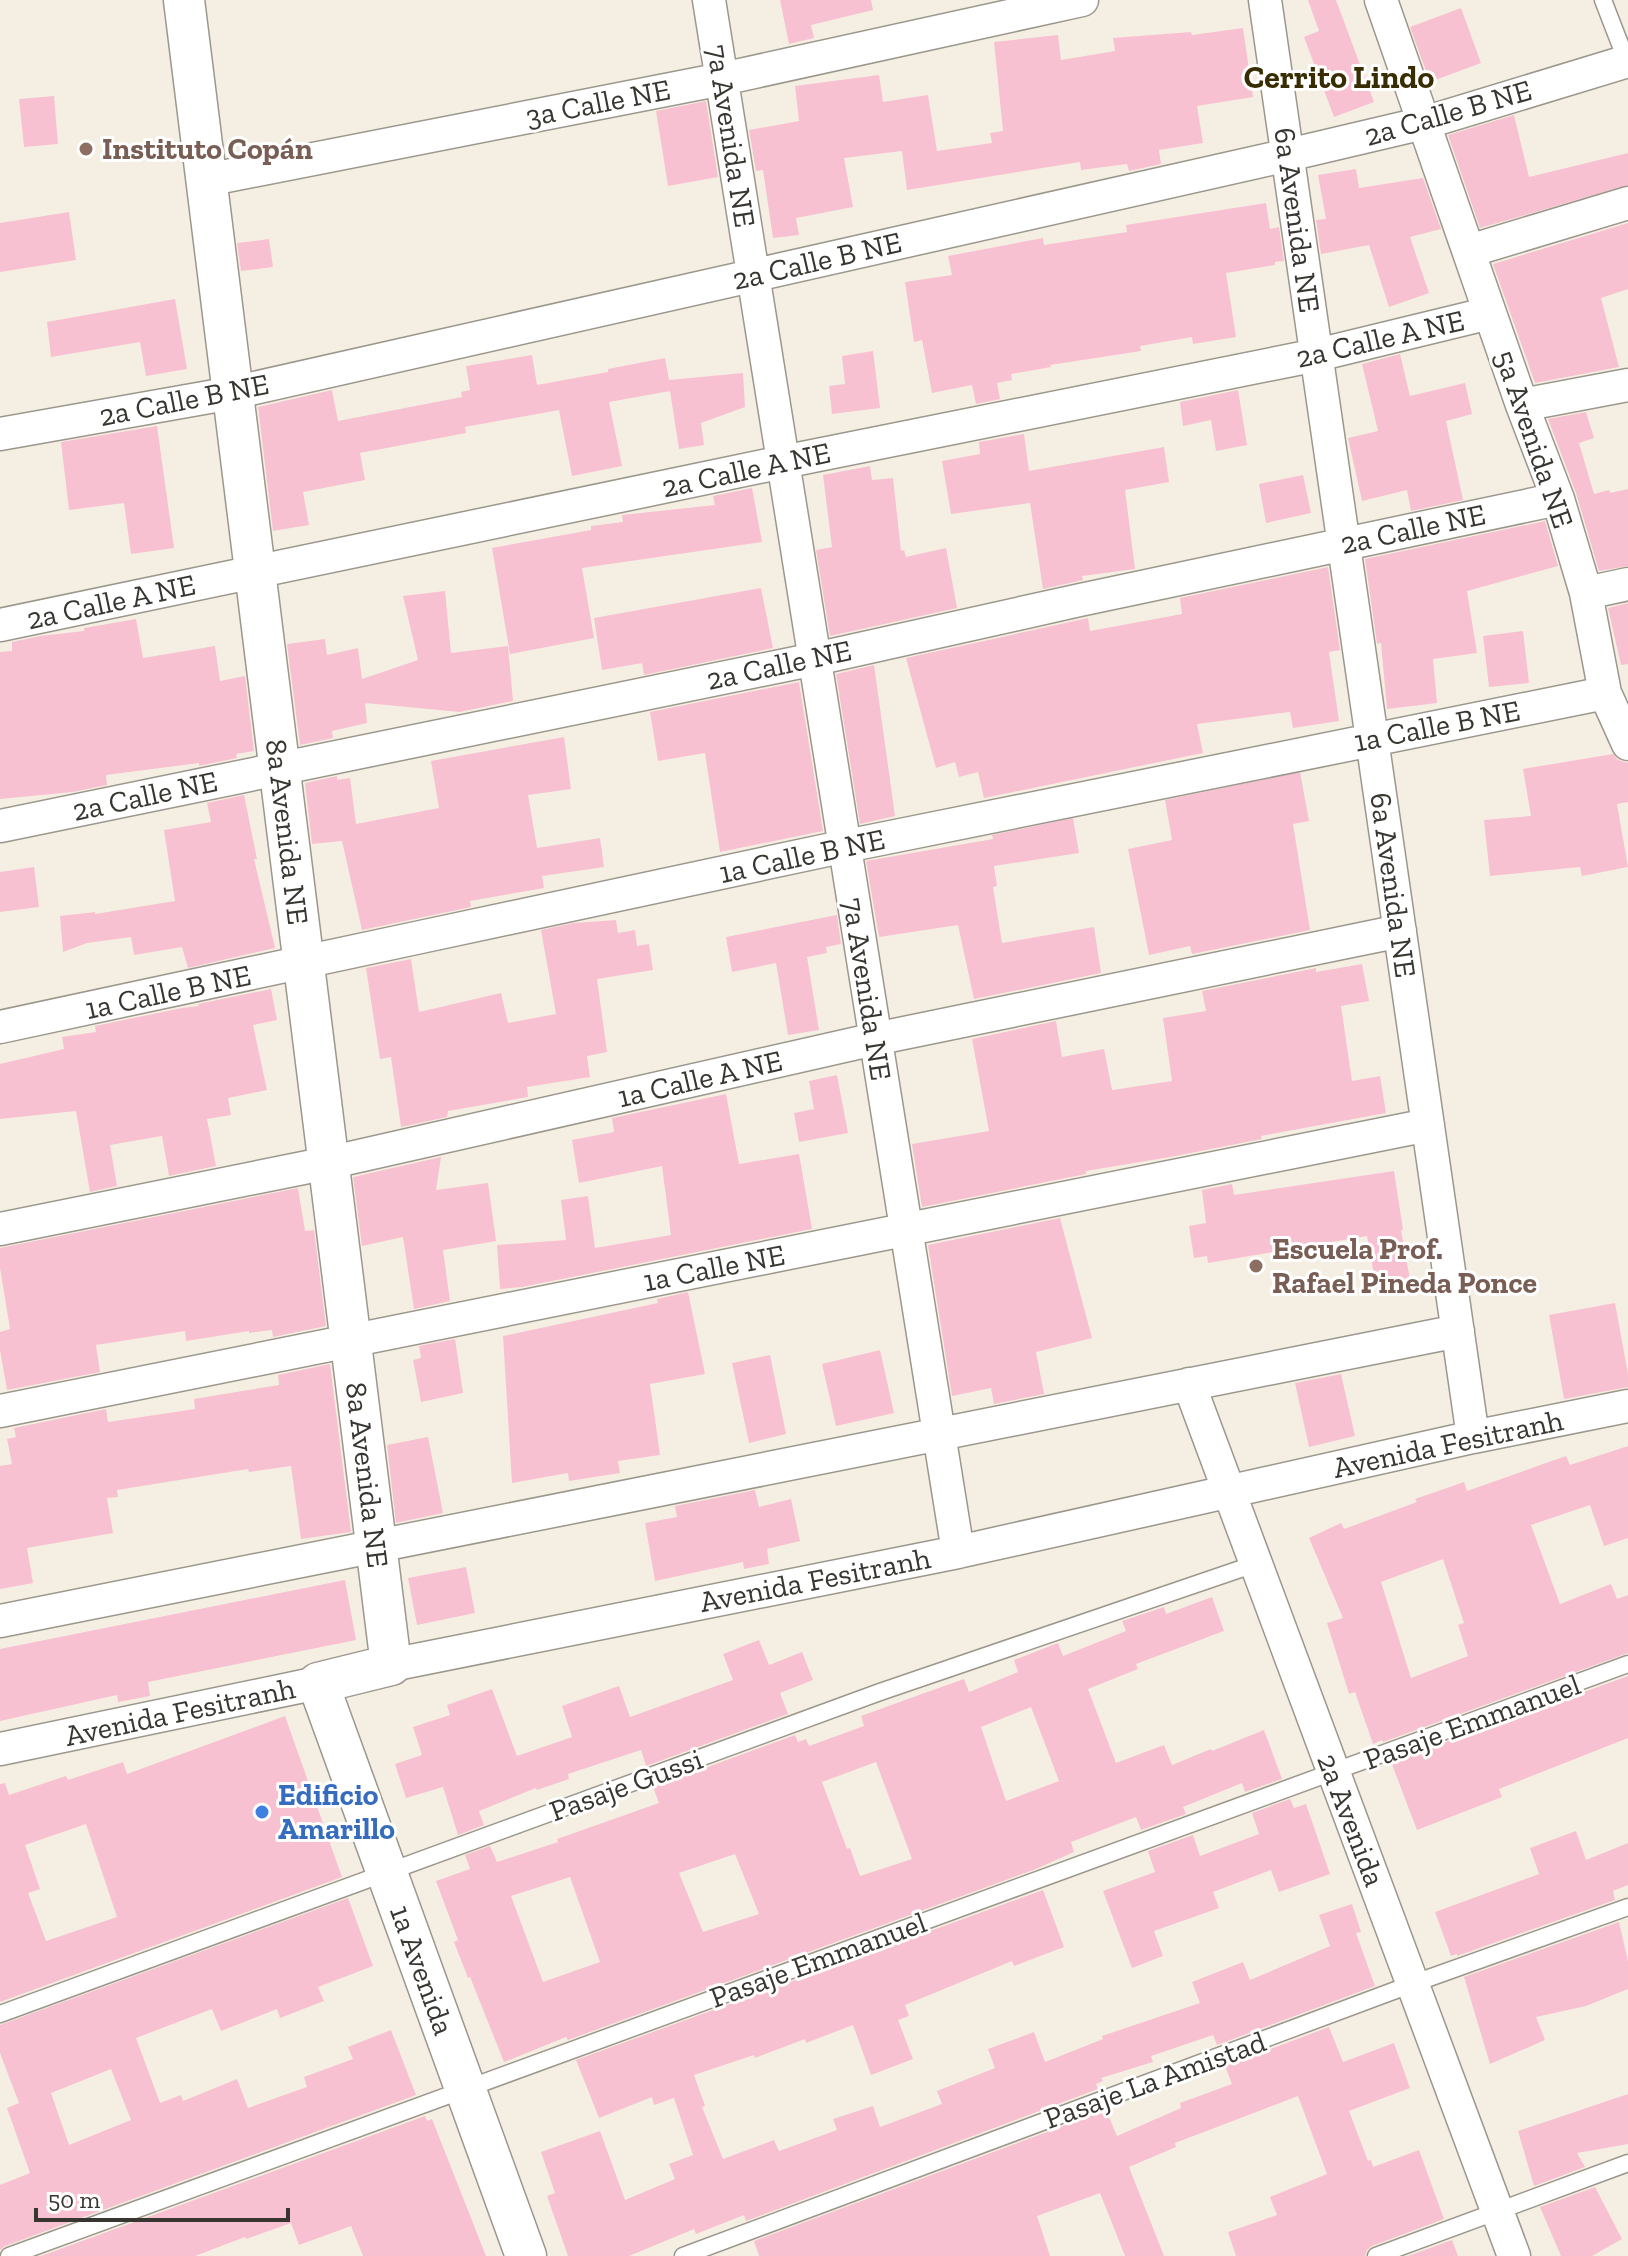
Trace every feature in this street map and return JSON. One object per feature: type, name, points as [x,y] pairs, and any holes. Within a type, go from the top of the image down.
[{"type":"street","name":"8a Avenida NE","points":[[184,0],[391,1665]]},
{"type":"street","name":"7a Avenida NE","points":[[709,0],[958,1552]]},
{"type":"street","name":"3a Calle NE","points":[[206,180],[722,79],[1082,0]]},
{"type":"street","name":"6a Avenida NE","points":[[1265,0],[1473,1437]]},
{"type":"street","name":"5a Avenida NE","points":[[1381,0],[1522,405],[1558,499],[1586,593],[1605,693],[1628,744]]},
{"type":"street","name":"2a Calle B NE","points":[[0,434],[232,393],[1288,155],[1424,123],[1628,61]]},
{"type":"street","points":[[1469,251],[1628,203]]},
{"type":"street","name":"2a Calle A NE","points":[[0,625],[783,462],[1317,355],[1490,313]]},
{"type":"street","points":[[1522,405],[1628,385]]},
{"type":"street","name":"2a Calle NE","points":[[0,826],[815,659],[1558,499]]},
{"type":"street","points":[[1586,593],[1628,584]]},
{"type":"street","name":"1a Calle B NE","points":[[0,1027],[845,846],[1605,693]]},
{"type":"street","name":"1a Calle A NE","points":[[0,1229],[328,1163],[875,1039],[1400,931]]},
{"type":"street","name":"1a Calle NE","points":[[0,1411],[1428,1125]]},
{"type":"street","points":[[0,1621],[1458,1331]]},
{"type":"street","name":"2a Avenida","points":[[1189,1384],[1514,2256]]},
{"type":"street","name":"Avenida Fesitranh","points":[[0,1749],[391,1665],[958,1552],[1473,1437],[1628,1406]]},
{"type":"street","name":"1a Avenida","points":[[318,1683],[526,2256]]},
{"type":"lane","points":[[1603,0],[1628,61]]},
{"type":"lane","name":"Pasaje Gussi","points":[[0,2014],[880,1692],[1255,1564]]},
{"type":"lane","name":"Pasaje Emmanuel","points":[[9,2256],[1628,1664]]},
{"type":"lane","name":"Pasaje La Amistad","points":[[683,2256],[1412,1984],[1628,1907]]},
{"type":"lane","points":[[1376,2256],[1628,2163]]},
{"type":"building","points":[[780,0],[871,0],[873,10],[811,25],[814,38],[789,44]]},
{"type":"building","points":[[1308,0],[1336,0],[1374,102],[1334,117],[1304,37],[1319,31]]},
{"type":"building","points":[[1461,8],[1481,63],[1430,82],[1410,27]]},
{"type":"building","points":[[1243,28],[1253,97],[1197,106],[1203,143],[1159,150],[1161,164],[1129,171],[1127,164],[1081,170],[1080,162],[907,190],[902,151],[844,158],[853,207],[796,218],[799,235],[773,238],[763,170],[756,171],[749,130],[799,121],[795,86],[879,75],[883,102],[928,95],[937,151],[992,143],[990,133],[1003,131],[994,42],[1058,35],[1061,60],[1115,51],[1113,38],[1191,32],[1192,35]]},
{"type":"building","points":[[54,96],[58,144],[24,147],[19,99]]},
{"type":"building","points":[[706,101],[718,177],[668,186],[656,111]]},
{"type":"building","points":[[1514,115],[1529,177],[1628,153],[1628,185],[1480,228],[1448,135]]},
{"type":"building","points":[[1356,169],[1359,188],[1423,178],[1441,229],[1410,237],[1429,293],[1389,307],[1369,245],[1321,254],[1316,220],[1326,219],[1318,175]]},
{"type":"building","points":[[1266,203],[1270,229],[1279,227],[1284,261],[1226,273],[1236,337],[1193,344],[1192,337],[1140,346],[1141,351],[1011,374],[1012,380],[997,383],[1000,399],[976,404],[972,385],[932,393],[922,340],[914,342],[905,282],[952,275],[948,256],[1043,238],[1044,245],[1127,232],[1126,225]]},
{"type":"building","points":[[69,212],[76,260],[0,272],[0,223]]},
{"type":"building","points":[[1628,223],[1628,289],[1601,298],[1619,367],[1535,383],[1493,264]]},
{"type":"building","points":[[269,239],[273,267],[241,271],[237,243]]},
{"type":"building","points":[[175,299],[187,369],[146,376],[140,342],[51,357],[47,322]]},
{"type":"building","points":[[873,351],[880,408],[832,414],[829,386],[845,384],[842,356]]},
{"type":"building","points":[[1400,354],[1410,396],[1465,383],[1472,414],[1446,421],[1463,500],[1411,511],[1407,490],[1362,501],[1348,438],[1378,431],[1362,364]]},
{"type":"building","points":[[532,355],[537,385],[665,358],[669,380],[743,373],[745,407],[701,423],[704,445],[679,449],[670,391],[609,402],[622,466],[572,476],[559,410],[465,427],[466,433],[360,453],[365,480],[303,492],[309,525],[273,531],[258,407],[332,390],[338,421],[462,397],[461,392],[470,390],[466,366]]},
{"type":"building","points":[[1238,390],[1247,445],[1216,451],[1211,420],[1183,426],[1180,402]]},
{"type":"building","points":[[1586,412],[1594,438],[1579,443],[1594,494],[1628,489],[1628,566],[1599,571],[1576,493],[1548,419]]},
{"type":"building","points":[[157,426],[174,548],[131,554],[124,503],[69,510],[61,442]]},
{"type":"building","points":[[1024,434],[1029,471],[1164,447],[1169,482],[1125,490],[1135,569],[1082,576],[1083,580],[1043,589],[1030,503],[951,514],[942,461],[980,454],[979,442]]},
{"type":"building","points":[[870,466],[872,480],[893,478],[901,551],[904,550],[906,557],[946,548],[957,608],[830,636],[816,550],[832,547],[823,475]]},
{"type":"building","points":[[1303,475],[1311,513],[1266,523],[1259,484]]},
{"type":"building","points":[[752,488],[762,542],[582,568],[594,638],[510,654],[492,548],[623,522],[622,515],[715,505],[713,496]]},
{"type":"building","points":[[1545,521],[1558,566],[1467,591],[1477,653],[1433,659],[1437,703],[1387,709],[1381,643],[1377,644],[1365,559]]},
{"type":"building","points":[[1328,567],[1340,650],[1329,652],[1339,721],[1293,728],[1290,712],[1197,724],[1203,753],[984,798],[978,772],[959,777],[955,762],[936,768],[906,658],[1088,618],[1090,631],[1182,614],[1180,598]]},
{"type":"building","points":[[761,588],[773,648],[644,675],[642,663],[602,670],[594,618]]},
{"type":"building","points":[[445,591],[451,653],[508,646],[513,701],[460,712],[365,703],[367,723],[332,731],[333,738],[300,745],[287,644],[325,639],[327,655],[358,648],[362,679],[418,660],[403,596]]},
{"type":"building","points":[[1628,603],[1628,664],[1621,665],[1608,608]]},
{"type":"building","points":[[136,619],[143,658],[215,646],[220,681],[245,676],[254,751],[199,766],[199,763],[106,775],[107,785],[73,792],[0,799],[0,652],[12,651],[12,642]]},
{"type":"building","points":[[1523,631],[1529,683],[1489,687],[1483,636]]},
{"type":"building","points":[[874,665],[895,816],[860,824],[836,674]]},
{"type":"building","points":[[799,682],[823,831],[720,852],[705,753],[658,761],[650,712]]},
{"type":"building","points":[[564,737],[571,789],[528,795],[537,848],[600,838],[604,867],[542,876],[544,888],[470,901],[471,907],[362,930],[342,841],[312,844],[305,783],[337,776],[337,780],[350,778],[356,824],[439,808],[431,761]]},
{"type":"building","points":[[1613,754],[1618,760],[1628,763],[1628,802],[1617,804],[1628,867],[1582,876],[1580,867],[1490,876],[1484,820],[1531,816],[1523,769]]},
{"type":"building","points":[[1300,772],[1309,821],[1293,824],[1310,930],[1192,954],[1190,946],[1149,955],[1128,849],[1172,840],[1165,800]]},
{"type":"building","points":[[244,795],[257,859],[254,859],[275,948],[188,968],[182,947],[134,955],[131,937],[87,943],[63,952],[60,916],[95,914],[175,901],[164,830],[211,822],[207,803]]},
{"type":"building","points":[[1073,818],[1079,853],[994,866],[997,886],[993,887],[1002,943],[1094,927],[1101,973],[974,999],[958,925],[879,937],[866,861],[993,839],[992,835]]},
{"type":"building","points":[[34,867],[39,907],[0,912],[0,872]]},
{"type":"building","points":[[837,915],[841,944],[826,947],[827,953],[807,957],[819,1030],[788,1035],[776,963],[732,972],[726,937]]},
{"type":"building","points":[[616,920],[618,933],[635,930],[637,946],[649,944],[653,970],[597,979],[607,1052],[587,1056],[590,1077],[527,1087],[528,1097],[448,1111],[447,1117],[401,1127],[391,1057],[380,1059],[366,968],[411,959],[419,1012],[501,993],[508,1023],[556,1014],[541,930],[574,923]]},
{"type":"building","points":[[1362,964],[1369,1001],[1341,1006],[1352,1081],[1380,1076],[1386,1113],[1086,1171],[1086,1174],[922,1207],[912,1144],[989,1131],[972,1039],[1056,1021],[1062,1057],[1104,1049],[1112,1090],[1172,1081],[1163,1018],[1206,1011],[1202,991],[1316,968],[1316,972]]},
{"type":"building","points":[[271,989],[277,1020],[253,1025],[267,1090],[228,1098],[231,1115],[207,1119],[216,1166],[169,1176],[162,1136],[110,1145],[117,1186],[90,1192],[76,1111],[0,1119],[0,1064],[64,1049],[62,1037],[96,1032],[95,1026]]},
{"type":"building","points":[[837,1075],[848,1133],[799,1142],[794,1113],[814,1109],[809,1081]]},
{"type":"building","points":[[726,1094],[739,1164],[799,1154],[812,1229],[500,1289],[497,1245],[566,1240],[561,1200],[588,1196],[595,1248],[671,1235],[662,1166],[579,1183],[572,1140],[614,1132],[612,1118]]},
{"type":"building","points":[[441,1157],[436,1190],[488,1183],[496,1241],[443,1250],[450,1301],[414,1309],[403,1237],[362,1246],[353,1177]]},
{"type":"building","points":[[1394,1171],[1411,1285],[1377,1292],[1367,1236],[1208,1263],[1207,1256],[1194,1258],[1189,1226],[1206,1223],[1202,1190],[1232,1184],[1234,1195]]},
{"type":"building","points":[[298,1188],[305,1231],[314,1230],[326,1326],[273,1337],[272,1330],[249,1331],[186,1341],[185,1331],[96,1345],[100,1372],[7,1390],[0,1332],[10,1329],[0,1268],[0,1248]]},
{"type":"building","points":[[1060,1218],[1092,1338],[1036,1352],[1044,1394],[994,1404],[991,1388],[952,1396],[928,1245]]},
{"type":"building","points":[[688,1292],[705,1374],[650,1384],[660,1455],[618,1461],[620,1473],[569,1481],[568,1473],[512,1483],[503,1336],[658,1303],[657,1299]]},
{"type":"building","points":[[1615,1303],[1628,1387],[1564,1399],[1549,1315]]},
{"type":"building","points":[[455,1339],[463,1393],[421,1402],[413,1360],[421,1358],[419,1346]]},
{"type":"building","points":[[880,1350],[894,1413],[836,1426],[822,1364]]},
{"type":"building","points":[[770,1355],[786,1434],[749,1443],[732,1363]]},
{"type":"building","points":[[330,1364],[351,1532],[301,1539],[291,1466],[249,1472],[248,1469],[117,1490],[118,1497],[107,1498],[113,1533],[27,1548],[33,1583],[0,1589],[0,1466],[12,1464],[7,1439],[16,1437],[14,1428],[106,1409],[108,1422],[195,1409],[194,1399],[279,1385],[278,1375]]},
{"type":"building","points":[[1341,1374],[1355,1436],[1309,1447],[1295,1383]]},
{"type":"building","points":[[428,1437],[443,1513],[396,1523],[387,1445]]},
{"type":"building","points":[[1628,1446],[1628,1538],[1604,1546],[1590,1505],[1531,1525],[1560,1604],[1611,1584],[1617,1599],[1628,1595],[1628,1653],[1373,1744],[1355,1692],[1349,1694],[1327,1623],[1343,1618],[1309,1538],[1341,1523],[1344,1529],[1464,1482],[1467,1491],[1566,1456],[1570,1465]],"holes":[[[1443,1559],[1464,1623],[1458,1625],[1468,1656],[1411,1678],[1381,1582]]]},
{"type":"building","points":[[755,1490],[759,1507],[791,1499],[800,1541],[767,1549],[769,1564],[744,1569],[743,1562],[655,1581],[645,1523],[677,1517],[675,1506]]},
{"type":"building","points":[[466,1567],[475,1613],[417,1625],[408,1578]]},
{"type":"building","points":[[345,1580],[356,1640],[148,1682],[150,1696],[118,1702],[117,1695],[0,1721],[0,1649]]},
{"type":"building","points":[[1212,1597],[1224,1631],[1136,1664],[1138,1669],[1088,1689],[1116,1763],[1164,1745],[1172,1765],[1264,1730],[1282,1779],[1245,1792],[1242,1783],[1183,1807],[1186,1814],[1141,1830],[1136,1817],[1071,1842],[1074,1852],[1036,1869],[504,2062],[454,1942],[458,1940],[436,1881],[470,1869],[465,1855],[490,1846],[497,1862],[558,1842],[557,1839],[659,1803],[653,1787],[795,1735],[798,1742],[806,1739],[809,1746],[864,1726],[861,1716],[964,1679],[969,1692],[1018,1672],[1014,1660],[1058,1643],[1063,1656],[1126,1631],[1122,1621],[1164,1607],[1166,1614]],"holes":[[[1031,1707],[1059,1781],[1006,1801],[981,1727]],[[876,1762],[912,1859],[860,1876],[822,1782]],[[735,1854],[759,1914],[703,1932],[679,1873]],[[570,1877],[600,1962],[543,1982],[511,1896]]]},
{"type":"building","points":[[759,1640],[769,1665],[802,1652],[813,1680],[780,1693],[788,1714],[646,1766],[641,1750],[568,1774],[569,1779],[536,1788],[479,1811],[484,1825],[458,1835],[443,1787],[406,1798],[395,1764],[422,1755],[413,1727],[450,1715],[447,1705],[492,1689],[517,1756],[572,1737],[562,1706],[619,1686],[630,1717],[733,1680],[723,1654]]},
{"type":"building","points":[[1628,1676],[1628,1738],[1499,1789],[1502,1797],[1417,1830],[1391,1762]]},
{"type":"building","points":[[285,1716],[342,1877],[0,2002],[0,1784],[5,1783],[9,1795],[66,1776],[68,1780],[123,1762],[127,1774]],"holes":[[[86,1824],[117,1917],[46,1941],[28,1893],[40,1889],[25,1845]]]},
{"type":"building","points":[[1290,1799],[1294,1808],[1306,1804],[1330,1874],[1279,1892],[1271,1870],[1213,1892],[1219,1908],[1154,1931],[1163,1956],[1132,1968],[1103,1891],[1155,1872],[1148,1851],[1193,1835],[1200,1856],[1259,1834],[1252,1813]]},
{"type":"building","points":[[1576,1831],[1586,1860],[1628,1843],[1628,1885],[1613,1891],[1615,1900],[1451,1956],[1435,1912],[1539,1874],[1530,1848]]},
{"type":"building","points":[[1043,1890],[1064,1947],[1014,1966],[1012,1961],[905,2005],[909,2016],[898,2020],[913,2059],[871,2075],[853,2025],[806,2043],[805,2039],[755,2058],[754,2055],[694,2075],[705,2106],[702,2107],[723,2159],[774,2140],[779,2151],[837,2130],[833,2119],[873,2106],[880,2127],[942,2104],[937,2091],[995,2068],[988,2049],[1034,2032],[1045,2062],[1103,2039],[1102,2036],[1200,2003],[1192,1982],[1243,1962],[1250,1980],[1330,1946],[1319,1915],[1352,1904],[1361,1932],[1356,1933],[1375,1986],[1217,2045],[1213,2035],[1151,2056],[1153,2062],[1101,2078],[1103,2081],[1096,2084],[1098,2089],[746,2221],[744,2215],[696,2234],[694,2229],[629,2256],[568,2256],[547,2196],[555,2193],[541,2152],[600,2131],[625,2200],[675,2179],[669,2164],[693,2155],[674,2098],[654,2105],[652,2097],[599,2118],[576,2060]]},
{"type":"building","points":[[348,1898],[373,1966],[318,1987],[324,2001],[280,2018],[277,2009],[221,2031],[212,2009],[136,2038],[160,2103],[181,2095],[183,2101],[237,2079],[248,2108],[307,2087],[304,2077],[353,2059],[348,2047],[391,2030],[416,2095],[0,2250],[0,2185],[30,2173],[7,2108],[19,2103],[0,2053],[0,2025]],"holes":[[[111,2069],[131,2120],[69,2145],[51,2093]]]},
{"type":"building","points":[[1619,1922],[1628,1961],[1628,1989],[1586,2006],[1536,2017],[1545,2040],[1490,2064],[1464,1977]]},
{"type":"building","points":[[1329,2027],[1343,2062],[1394,2043],[1410,2088],[1349,2111],[1373,2167],[1419,2150],[1444,2219],[1372,2246],[1365,2256],[1236,2256],[1228,2232],[1277,2215],[1270,2197],[1327,2174],[1298,2096],[1175,2143],[1176,2147],[1129,2167],[1164,2256],[1125,2256],[1100,2193],[1037,2216],[1050,2256],[759,2256],[754,2241],[1106,2110],[1117,2136],[1181,2108],[1180,2103],[1232,2084],[1225,2066]]},
{"type":"building","points":[[1628,2094],[1628,2144],[1577,2153],[1585,2167],[1534,2186],[1518,2131]]},
{"type":"building","points":[[425,2116],[427,2121],[432,2119],[486,2256],[363,2256],[351,2226],[299,2245],[291,2223],[195,2256],[41,2256]]},
{"type":"building","points":[[1595,2187],[1622,2239],[1592,2256],[1561,2256],[1540,2207]]},
{"type":"building","points":[[1452,2240],[1458,2256],[1408,2256]]},
{"type":"place","name":"Instituto Copán","points":[[86,149]]},
{"type":"place","name":"Escuela Prof. Rafael Pineda Ponce","points":[[1256,1266]]},
{"type":"place","name":"Edificio Amarillo","points":[[262,1812]]},
{"type":"district","name":"Cerrito Lindo","points":[[1339,77]]}]
